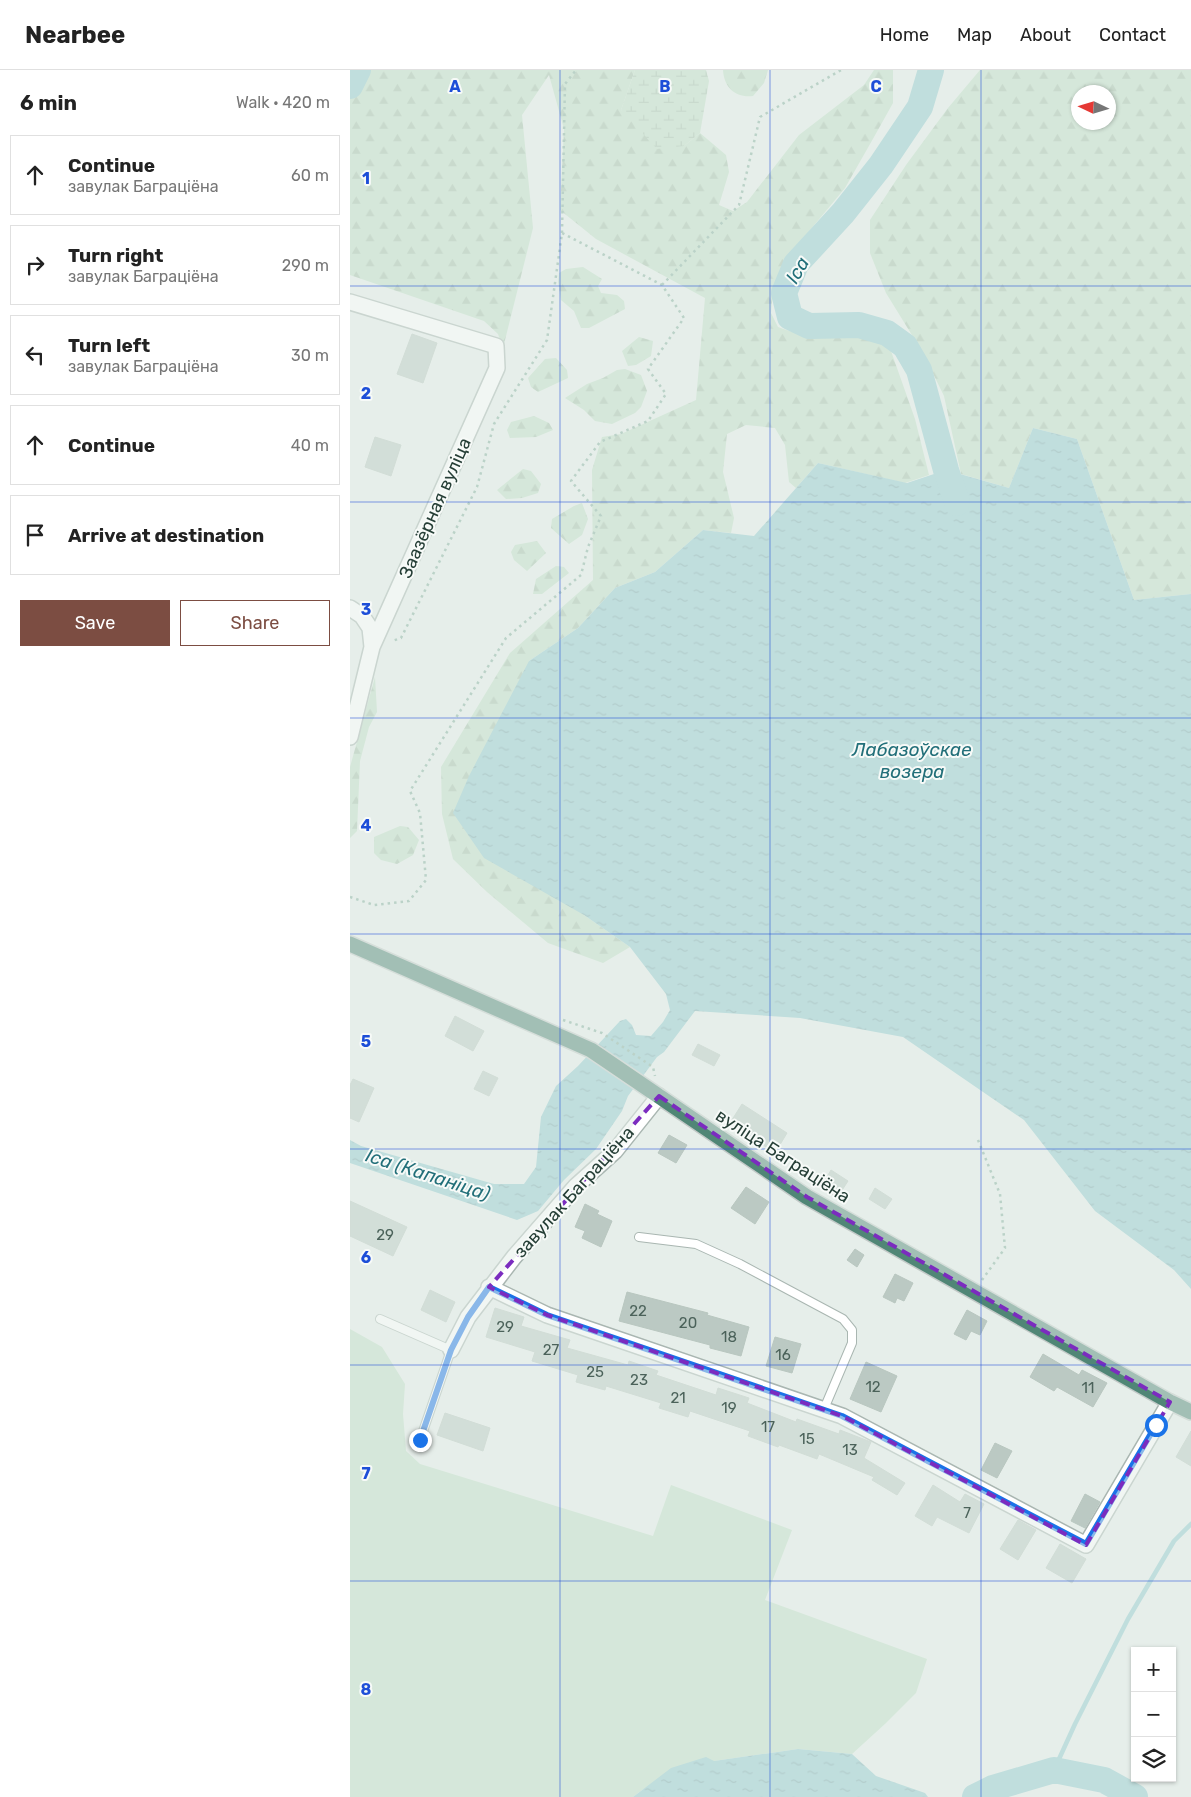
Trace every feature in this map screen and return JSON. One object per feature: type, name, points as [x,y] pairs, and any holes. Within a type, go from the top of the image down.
[{"type":"highway","name":"вуліца Баграціёна","points":[[350,944],[591,1050],[807,1197],[1170,1402],[1191,1412]]},
{"type":"street","name":"Заазёрная вуліца","points":[[350,302],[496,346],[497,368],[372,647]]},
{"type":"street","points":[[350,608],[362,616],[370,628],[372,647],[350,737]]},
{"type":"street","name":"завулак Баграціёна","points":[[451,1350],[468,1317],[489,1287],[576,1186],[615,1151],[659,1096]]},
{"type":"street","points":[[489,1287],[547,1315],[842,1416],[1086,1544],[1170,1402]]},
{"type":"lane","points":[[639,1237],[696,1244],[740,1264],[843,1319],[852,1330],[852,1344],[824,1410]]},
{"type":"lane","points":[[380,1319],[451,1350],[420,1440]]},
{"type":"path","points":[[372,647],[400,638],[477,487],[494,424],[548,340],[562,233],[565,84],[576,70]]},
{"type":"path","points":[[662,285],[738,205],[760,117],[841,70]]},
{"type":"path","points":[[350,897],[374,905],[409,901],[426,880],[420,813],[410,791],[506,638],[581,575],[588,547],[601,516],[571,481],[600,442],[648,421],[666,394],[648,369],[684,318],[662,285],[562,233]]},
{"type":"path","points":[[602,1033],[653,1067]]},
{"type":"path","points":[[978,1140],[1000,1194],[1005,1248],[981,1281]]},
{"type":"highlighted area","points":[[659,1096],[807,1197],[1170,1402],[1086,1545],[842,1416],[547,1315],[489,1287]]},
{"type":"green space","points":[[350,70],[635,70],[621,110],[684,146],[700,133],[726,155],[729,172],[719,205],[733,211],[747,202],[799,135],[864,85],[874,70],[893,70],[893,103],[845,188],[786,259],[773,290],[771,313],[778,327],[786,330],[809,335],[863,337],[882,344],[891,351],[915,419],[929,475],[905,483],[818,463],[796,488],[789,482],[785,445],[775,428],[746,425],[727,434],[723,472],[734,518],[731,533],[703,530],[655,572],[615,588],[578,628],[529,661],[584,915],[630,947],[603,963],[548,943],[487,892],[453,859],[442,814],[441,767],[510,653],[593,580],[592,470],[602,437],[621,434],[696,400],[705,298],[596,239],[560,210],[564,129],[549,75],[522,115],[533,228],[503,348],[498,334],[484,321],[350,275]]},
{"type":"green space","points":[[635,70],[706,70],[709,81],[700,133],[684,146],[657,149],[621,110]]},
{"type":"green space","points":[[723,70],[768,70],[764,83],[753,96],[747,96],[736,93],[728,87]]},
{"type":"green space","points":[[980,70],[1191,70],[1191,594],[1134,600],[1077,439],[1033,428],[1009,488],[961,474],[944,396],[923,353],[886,293],[870,253],[870,220],[906,165],[948,108]]},
{"type":"green space","points":[[583,267],[602,279],[598,286],[601,293],[617,295],[624,301],[625,309],[589,328],[581,328],[574,311],[561,300],[558,282],[559,273],[566,269]]},
{"type":"green space","points":[[639,337],[653,341],[651,356],[636,365],[628,366],[622,351]]},
{"type":"green space","points":[[556,358],[567,370],[568,378],[538,392],[531,387],[528,378],[545,359]]},
{"type":"green space","points":[[625,369],[641,375],[647,391],[641,407],[635,413],[612,424],[595,421],[584,410],[565,398],[587,384],[617,370]]},
{"type":"green space","points":[[534,416],[549,423],[553,430],[536,437],[510,438],[507,430],[511,422]]},
{"type":"green space","points":[[523,469],[531,471],[541,484],[538,493],[522,498],[506,499],[497,490]]},
{"type":"green space","points":[[582,503],[588,519],[582,535],[569,544],[551,528],[552,519]]},
{"type":"green space","points":[[537,541],[546,553],[527,571],[514,560],[511,552],[515,545]]},
{"type":"green space","points":[[556,566],[564,567],[569,573],[542,594],[533,594],[536,579]]},
{"type":"green space","points":[[375,677],[377,712],[369,727],[360,761],[357,831],[350,838],[350,767]]},
{"type":"green space","points":[[400,826],[408,827],[419,840],[413,855],[397,864],[381,860],[374,853],[374,837]]},
{"type":"green space","points":[[350,1329],[382,1347],[405,1384],[403,1414],[406,1451],[420,1464],[653,1536],[671,1485],[792,1530],[765,1600],[927,1659],[916,1693],[852,1754],[798,1749],[714,1761],[642,1790],[633,1797],[350,1797]]},
{"type":"water","name":"Лабазоўскае возера","points":[[1033,428],[1077,439],[1134,600],[1191,594],[1191,1289],[1174,1270],[1095,1211],[1024,1120],[903,1037],[800,1018],[695,1011],[628,1096],[622,1111],[596,1149],[564,1180],[538,1211],[517,1220],[350,1163],[350,1140],[361,1146],[494,1184],[524,1184],[536,1167],[541,1117],[556,1086],[578,1066],[620,1021],[626,1019],[632,1025],[636,1035],[651,1036],[670,1010],[666,994],[630,947],[584,915],[484,858],[453,813],[469,776],[529,661],[578,628],[615,588],[655,572],[703,530],[754,536],[818,463],[907,483],[946,470],[1009,488]]},
{"type":"water","points":[[798,1749],[852,1754],[876,1776],[925,1793],[928,1797],[633,1797],[671,1768],[706,1757],[714,1761]]},
{"type":"building","points":[[412,334],[437,343],[423,383],[397,374]]},
{"type":"building","points":[[375,437],[401,445],[391,476],[365,467]]},
{"type":"building","points":[[455,1016],[484,1031],[473,1051],[445,1036]]},
{"type":"building","points":[[698,1044],[720,1055],[714,1066],[692,1055]]},
{"type":"building","points":[[483,1071],[498,1078],[489,1096],[474,1089]]},
{"type":"building","points":[[353,1079],[374,1088],[359,1122],[350,1118],[350,1085]]},
{"type":"building","points":[[742,1104],[787,1133],[775,1153],[730,1123]]},
{"type":"building","points":[[669,1135],[687,1145],[676,1163],[658,1153]]},
{"type":"building","points":[[831,1170],[848,1181],[837,1198],[821,1187]]},
{"type":"building","points":[[746,1187],[769,1202],[755,1224],[731,1208]]},
{"type":"building","points":[[875,1188],[892,1199],[885,1209],[869,1199]]},
{"type":"building","points":[[350,1201],[407,1227],[393,1256],[350,1236]]},
{"type":"building","points":[[585,1204],[599,1211],[597,1214],[612,1221],[601,1247],[582,1238],[585,1231],[575,1227]]},
{"type":"building","points":[[855,1249],[864,1255],[857,1267],[847,1260]]},
{"type":"building","points":[[895,1274],[913,1283],[904,1301],[897,1298],[895,1303],[883,1297]]},
{"type":"building","points":[[430,1290],[455,1302],[446,1322],[421,1310]]},
{"type":"building","points":[[627,1292],[708,1313],[707,1315],[749,1327],[741,1356],[710,1348],[710,1345],[619,1321]]},
{"type":"building","points":[[495,1308],[524,1317],[521,1326],[570,1340],[567,1348],[628,1365],[629,1361],[658,1371],[656,1375],[716,1395],[718,1388],[749,1398],[747,1403],[796,1422],[797,1419],[839,1434],[840,1430],[871,1442],[864,1458],[905,1483],[897,1495],[872,1480],[874,1477],[819,1454],[817,1459],[748,1436],[750,1431],[690,1411],[688,1417],[659,1408],[661,1403],[606,1386],[605,1390],[576,1382],[578,1375],[532,1361],[535,1352],[486,1337]]},
{"type":"building","points":[[967,1310],[987,1321],[980,1335],[971,1331],[966,1340],[954,1334]]},
{"type":"building","points":[[775,1337],[801,1344],[792,1373],[766,1366]]},
{"type":"building","points":[[1043,1354],[1079,1375],[1082,1370],[1107,1383],[1093,1407],[1057,1387],[1054,1391],[1030,1377]]},
{"type":"building","points":[[866,1362],[897,1376],[881,1412],[850,1399]]},
{"type":"building","points":[[445,1413],[490,1428],[483,1451],[437,1435]]},
{"type":"building","points":[[1191,1431],[1191,1466],[1176,1457]]},
{"type":"building","points":[[995,1443],[1012,1451],[997,1478],[981,1470]]},
{"type":"building","points":[[933,1485],[960,1502],[965,1494],[984,1504],[969,1533],[937,1517],[932,1526],[915,1516]]},
{"type":"building","points":[[1085,1494],[1100,1502],[1085,1528],[1071,1521]]},
{"type":"building","points":[[1018,1520],[1036,1530],[1018,1560],[1000,1549]]},
{"type":"building","points":[[1060,1544],[1086,1559],[1072,1583],[1046,1568]]},
{"type":"waterway","points":[[350,86],[358,70]]},
{"type":"waterway","name":"Іса","points":[[931,70],[920,107],[881,165],[843,213],[796,264],[784,293],[790,317],[809,326],[859,325],[887,333],[905,346],[919,370],[946,470],[957,503]]},
{"type":"waterway","points":[[1054,1770],[1128,1619],[1174,1541],[1191,1524]]},
{"type":"waterway","points":[[975,1797],[993,1788],[1054,1770],[1104,1780],[1135,1797]]},
{"type":"route","points":[[420,1440],[451,1350],[468,1317],[489,1287],[547,1315],[842,1416],[1086,1544],[1156,1425]]},
{"type":"water label","name":"Іса (Капаніца)","points":[[428,1174]]}]
